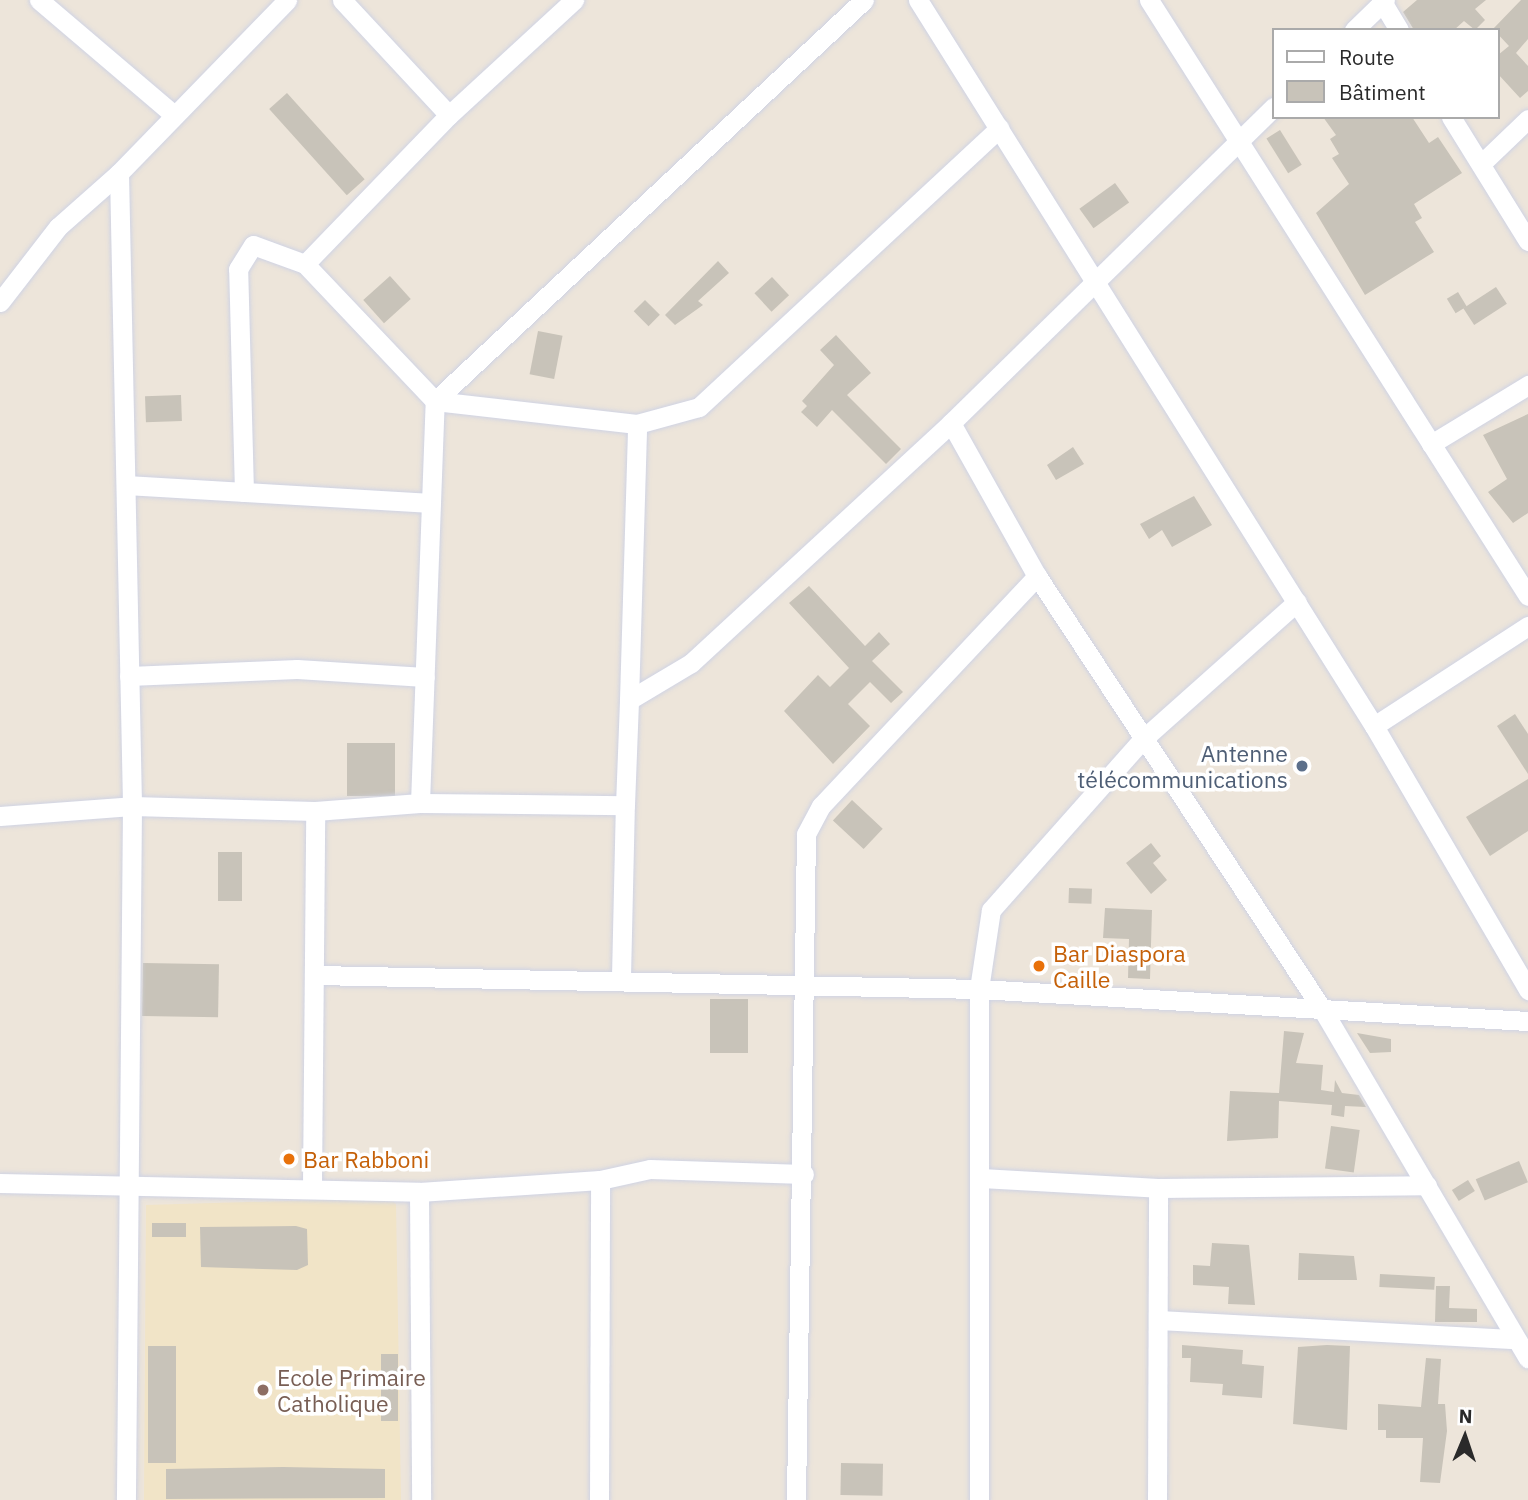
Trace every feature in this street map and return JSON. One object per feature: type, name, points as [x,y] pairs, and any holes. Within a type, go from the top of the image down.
[{"type":"street","points":[[38,0],[173,114]]},
{"type":"street","points":[[1,295],[58,227],[119,173],[173,114],[286,0]]},
{"type":"street","points":[[342,0],[449,115]]},
{"type":"street","points":[[305,264],[449,115],[574,0]]},
{"type":"street","points":[[420,803],[435,401],[864,0]]},
{"type":"street","points":[[918,0],[1095,276],[1374,726],[1528,990]]},
{"type":"street","points":[[1149,0],[1528,596]]},
{"type":"street","points":[[1356,28],[1383,1],[1398,28]]},
{"type":"street","points":[[629,699],[691,663],[951,423],[1095,276],[1272,109]]},
{"type":"street","points":[[1452,119],[1528,240]]},
{"type":"street","points":[[1481,164],[1528,119]]},
{"type":"street","points":[[244,492],[238,269],[253,245],[305,264],[435,401],[637,424],[699,407],[999,128]]},
{"type":"street","points":[[119,173],[132,806],[127,1500]]},
{"type":"street","points":[[1431,444],[1528,385]]},
{"type":"street","points":[[951,423],[1037,576],[1324,1012],[1528,1358]]},
{"type":"street","points":[[621,977],[637,424]]},
{"type":"street","points":[[127,485],[430,503]]},
{"type":"street","points":[[796,1500],[804,1174],[806,834],[821,806],[1037,576]]},
{"type":"street","points":[[979,1500],[979,989],[991,910],[1143,739],[1297,602]]},
{"type":"street","points":[[1374,726],[1528,626]]},
{"type":"street","points":[[129,676],[297,669],[425,677]]},
{"type":"street","points":[[0,817],[132,806],[314,811],[420,803],[625,805]]},
{"type":"street","points":[[312,1185],[316,975],[314,811]]},
{"type":"street","points":[[316,975],[621,977],[979,989],[1324,1012],[1528,1021]]},
{"type":"street","points":[[0,1183],[129,1188],[312,1185],[419,1192],[600,1181],[650,1169],[804,1174]]},
{"type":"street","points":[[981,1178],[1158,1188],[1427,1185]]},
{"type":"street","points":[[599,1500],[600,1181]]},
{"type":"street","points":[[1157,1500],[1160,1320],[1158,1188]]},
{"type":"street","points":[[419,1192],[421,1500]]},
{"type":"street","points":[[1160,1320],[1516,1339]]},
{"type":"shaded area","points":[[390,1198],[396,1204],[401,1500],[144,1500],[146,1205]]},
{"type":"building","points":[[1417,0],[1486,0],[1475,9],[1485,20],[1477,28],[1473,28],[1464,21],[1456,28],[1413,28],[1403,12]]},
{"type":"building","points":[[1521,0],[1528,0],[1528,39],[1516,53],[1528,66],[1528,91],[1520,98],[1500,76],[1500,53],[1509,46],[1500,36],[1500,28],[1494,28]]},
{"type":"building","points":[[287,93],[365,179],[347,195],[269,109]]},
{"type":"building","points":[[1324,119],[1413,119],[1429,143],[1438,137],[1462,173],[1414,204],[1422,218],[1415,222],[1434,252],[1365,295],[1316,213],[1349,184],[1332,158],[1339,154],[1330,139],[1336,135]]},
{"type":"building","points":[[1280,130],[1302,165],[1288,173],[1266,138]]},
{"type":"building","points":[[1115,183],[1129,202],[1094,228],[1079,209]]},
{"type":"building","points":[[718,261],[729,273],[698,301],[703,305],[675,325],[665,315]]},
{"type":"building","points":[[390,276],[411,299],[384,323],[363,300]]},
{"type":"building","points":[[772,277],[789,295],[771,312],[754,293]]},
{"type":"building","points":[[1496,287],[1507,304],[1474,325],[1463,308]]},
{"type":"building","points":[[1458,292],[1467,307],[1456,313],[1447,299]]},
{"type":"building","points":[[645,300],[660,315],[649,326],[634,311]]},
{"type":"building","points":[[538,331],[563,336],[554,379],[530,374]]},
{"type":"building","points":[[836,335],[871,373],[847,395],[901,449],[886,464],[832,410],[817,427],[801,412],[807,406],[802,401],[834,365],[820,350]]},
{"type":"building","points":[[181,395],[182,421],[146,422],[145,396]]},
{"type":"building","points":[[1528,414],[1528,513],[1513,523],[1488,492],[1507,479],[1483,435]]},
{"type":"building","points":[[1073,447],[1084,464],[1056,480],[1047,465]]},
{"type":"building","points":[[1194,496],[1212,525],[1172,547],[1162,530],[1149,539],[1140,524]]},
{"type":"building","points":[[809,586],[865,646],[879,632],[890,644],[872,661],[903,692],[891,703],[870,682],[848,704],[870,726],[833,764],[784,711],[818,675],[830,687],[849,668],[789,603]]},
{"type":"building","points":[[1515,714],[1528,734],[1528,774],[1497,726]]},
{"type":"building","points":[[347,743],[395,743],[395,796],[347,796]]},
{"type":"building","points":[[1528,779],[1528,831],[1490,856],[1466,817]]},
{"type":"building","points":[[852,800],[883,829],[864,849],[833,820]]},
{"type":"building","points":[[1151,843],[1161,856],[1153,863],[1167,880],[1151,894],[1126,863]]},
{"type":"building","points":[[218,852],[242,852],[242,901],[218,901]]},
{"type":"building","points":[[1069,888],[1092,889],[1091,904],[1068,903]]},
{"type":"building","points":[[1105,908],[1152,910],[1150,979],[1128,978],[1129,939],[1103,938]]},
{"type":"building","points":[[143,963],[219,964],[218,1017],[142,1016]]},
{"type":"building","points":[[710,999],[748,999],[748,1053],[710,1053]]},
{"type":"building","points":[[1284,1031],[1304,1033],[1296,1063],[1323,1065],[1321,1090],[1334,1092],[1335,1080],[1342,1093],[1359,1095],[1366,1107],[1345,1106],[1344,1117],[1331,1115],[1332,1105],[1279,1101],[1278,1138],[1227,1141],[1230,1091],[1279,1093]]},
{"type":"building","points":[[1357,1033],[1391,1039],[1391,1052],[1370,1053]]},
{"type":"building","points":[[1331,1126],[1360,1130],[1354,1173],[1325,1169]]},
{"type":"building","points":[[1519,1161],[1528,1182],[1485,1201],[1476,1179]]},
{"type":"building","points":[[1468,1180],[1475,1191],[1459,1201],[1452,1190]]},
{"type":"building","points":[[152,1223],[186,1223],[186,1237],[152,1237]]},
{"type":"building","points":[[296,1226],[307,1229],[308,1265],[297,1270],[201,1267],[200,1227]]},
{"type":"building","points":[[1212,1243],[1249,1245],[1255,1305],[1228,1304],[1229,1287],[1193,1285],[1193,1265],[1210,1266]]},
{"type":"building","points":[[1299,1253],[1354,1256],[1357,1280],[1298,1280]]},
{"type":"building","points":[[1380,1274],[1435,1277],[1434,1290],[1379,1287]]},
{"type":"building","points":[[1436,1286],[1450,1286],[1449,1308],[1477,1309],[1477,1322],[1435,1322]]},
{"type":"building","points":[[1182,1345],[1243,1350],[1242,1364],[1264,1366],[1262,1398],[1222,1395],[1223,1384],[1190,1382],[1191,1358],[1182,1358]]},
{"type":"building","points":[[148,1346],[176,1346],[176,1463],[148,1463]]},
{"type":"building","points":[[1350,1346],[1347,1430],[1293,1424],[1298,1347]]},
{"type":"building","points":[[381,1354],[398,1354],[398,1421],[381,1421]]},
{"type":"building","points":[[1426,1358],[1441,1359],[1438,1404],[1445,1404],[1447,1431],[1440,1483],[1420,1482],[1423,1438],[1386,1438],[1386,1430],[1378,1430],[1378,1404],[1421,1407]]},
{"type":"building","points":[[841,1463],[883,1464],[882,1496],[840,1495]]},
{"type":"building","points":[[166,1469],[385,1469],[385,1498],[166,1499]]},
{"type":"place","name":"Antenne télécommunications","points":[[1302,766]]},
{"type":"place","name":"Bar Diaspora Caille","points":[[1039,966]]},
{"type":"place","name":"Bar Rabboni","points":[[289,1159]]},
{"type":"place","name":"Ecole Primaire Catholique","points":[[263,1390]]}]
